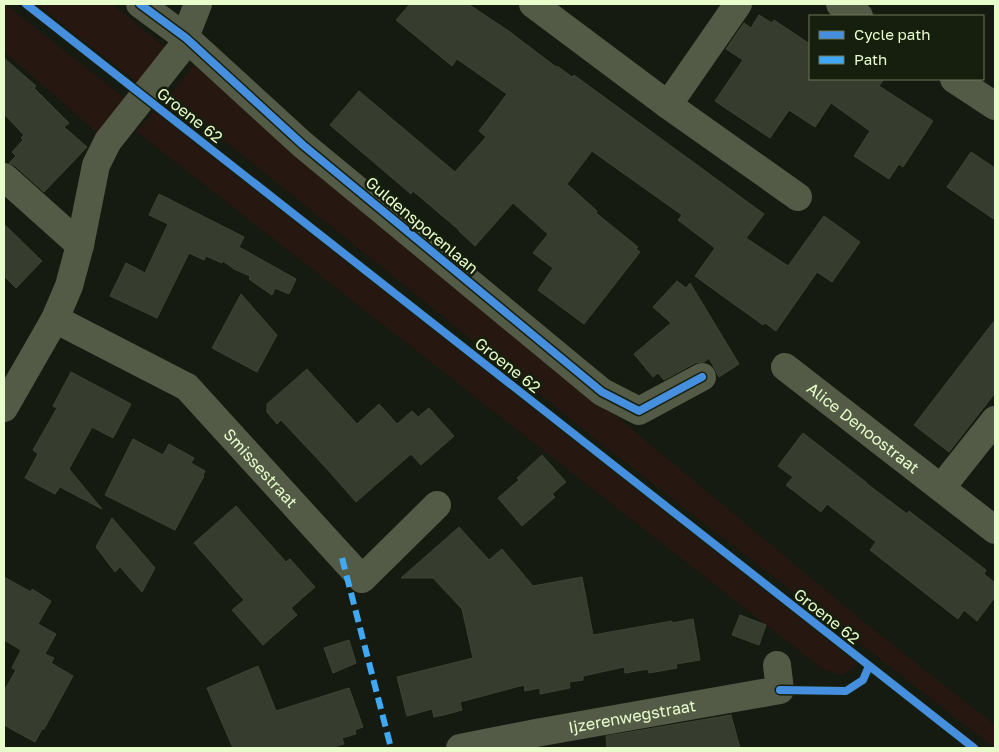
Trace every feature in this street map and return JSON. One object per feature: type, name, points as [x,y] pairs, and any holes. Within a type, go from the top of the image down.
[{"type":"street","name":"Guldensporenlaan","points":[[140,4],[183,44],[303,145],[602,392],[639,411],[702,378]]},
{"type":"street","points":[[4,408],[54,319],[69,286],[80,245],[96,165],[108,141],[183,44],[198,4]]},
{"type":"street","points":[[533,4],[668,105],[798,197]]},
{"type":"street","points":[[668,105],[738,4]]},
{"type":"street","points":[[840,4],[857,15]]},
{"type":"street","points":[[956,80],[995,106]]},
{"type":"street","points":[[4,177],[80,245]]},
{"type":"street","name":"Smissestraat","points":[[54,319],[187,387],[362,579],[437,505]]},
{"type":"street","name":"Alice Denoostraat","points":[[785,367],[994,528]]},
{"type":"street","points":[[941,488],[995,420]]},
{"type":"street","name":"Ijzerenwegstraat","points":[[460,748],[536,732],[780,690],[777,665]]},
{"type":"shaded area","points":[[4,4],[127,100],[99,134],[4,51]]},
{"type":"shaded area","points":[[37,4],[112,4],[166,48],[139,84]]},
{"type":"shaded area","points":[[194,65],[866,624],[995,725],[995,748],[598,441],[169,96]]},
{"type":"shaded area","points":[[157,109],[858,664],[843,675],[824,670],[136,131]]},
{"type":"building","points":[[410,4],[468,4],[510,32],[556,67],[572,77],[574,75],[764,214],[746,238],[788,266],[824,216],[860,242],[832,282],[817,272],[776,331],[765,323],[763,325],[695,276],[715,248],[678,220],[682,215],[592,151],[567,184],[597,211],[596,213],[638,247],[636,249],[640,252],[584,324],[538,290],[553,268],[533,253],[548,234],[513,203],[475,246],[413,191],[411,194],[330,125],[359,91],[455,172],[486,137],[479,131],[507,94],[457,59],[452,66],[396,20]]},
{"type":"building","points":[[759,15],[772,23],[774,20],[809,43],[809,80],[883,80],[879,86],[933,121],[903,167],[899,164],[889,179],[854,156],[870,131],[831,103],[815,127],[789,110],[770,138],[715,101],[743,60],[726,49],[744,23],[751,28]]},
{"type":"building","points":[[4,58],[36,86],[34,88],[69,123],[64,127],[87,147],[44,192],[14,165],[9,163],[16,156],[12,152],[23,140],[21,138],[24,135],[4,114]]},
{"type":"building","points":[[971,152],[995,168],[995,220],[947,187]]},
{"type":"building","points":[[159,194],[244,237],[239,247],[296,279],[289,294],[275,288],[272,295],[249,279],[250,276],[234,269],[223,261],[222,263],[206,256],[204,260],[189,253],[157,318],[110,296],[126,263],[145,273],[168,224],[149,215]]},
{"type":"building","points":[[4,224],[42,261],[16,288],[4,276]]},
{"type":"building","points":[[677,281],[686,288],[690,283],[739,364],[719,377],[709,358],[704,362],[695,363],[664,380],[658,373],[653,377],[634,354],[671,323],[653,307]]},
{"type":"building","points":[[241,294],[277,335],[257,372],[212,348]]},
{"type":"building","points":[[995,320],[995,393],[949,452],[914,425]]},
{"type":"building","points":[[307,369],[357,424],[379,404],[397,424],[412,411],[418,417],[429,408],[454,436],[421,465],[411,454],[356,502],[281,420],[277,424],[267,412],[267,404]]},
{"type":"building","points":[[71,372],[131,404],[113,438],[92,427],[69,469],[102,509],[60,487],[55,494],[25,478],[38,454],[33,450],[57,408],[53,406]]},
{"type":"building","points":[[803,433],[907,514],[909,511],[986,570],[984,574],[995,583],[995,597],[977,621],[964,610],[958,619],[870,550],[876,542],[827,504],[821,512],[786,485],[793,477],[778,466]]},
{"type":"building","points":[[133,439],[163,455],[169,444],[194,458],[191,463],[205,471],[175,530],[105,495]]},
{"type":"building","points":[[542,455],[566,482],[552,494],[555,497],[522,526],[498,498],[519,480],[517,478]]},
{"type":"building","points":[[236,506],[286,562],[290,559],[315,587],[291,608],[297,615],[263,645],[232,610],[244,600],[194,543]]},
{"type":"building","points":[[112,518],[155,568],[142,592],[120,567],[115,572],[96,547]]},
{"type":"building","points":[[459,527],[489,560],[502,549],[533,586],[582,577],[593,635],[693,619],[700,660],[676,664],[677,668],[649,673],[648,669],[625,673],[624,667],[583,676],[583,680],[569,682],[570,688],[540,694],[540,688],[525,691],[524,685],[460,702],[462,710],[448,714],[434,717],[432,709],[407,716],[397,677],[473,658],[462,609],[433,578],[401,578]]},
{"type":"building","points":[[4,577],[31,592],[32,589],[51,601],[38,624],[56,634],[45,654],[54,658],[51,663],[73,676],[35,742],[4,725],[4,691],[16,670],[12,668],[21,650],[4,640]]},
{"type":"building","points":[[740,615],[766,625],[759,645],[732,635]]},
{"type":"building","points":[[349,640],[356,663],[333,673],[324,648]]},
{"type":"building","points":[[258,666],[276,711],[349,688],[363,727],[355,730],[356,734],[342,738],[344,744],[330,748],[233,748],[207,688]]},
{"type":"building","points":[[731,715],[740,748],[607,748],[606,736]]},
{"type":"marked path","points":[[342,558],[391,748]]},
{"type":"cycle path","name":"Groene 62","points":[[26,4],[974,748]]},
{"type":"cycle path","points":[[140,4],[186,38],[303,145],[602,392],[639,411],[702,377]]},
{"type":"cycle path","points":[[780,690],[846,691],[863,680],[869,666]]}]
